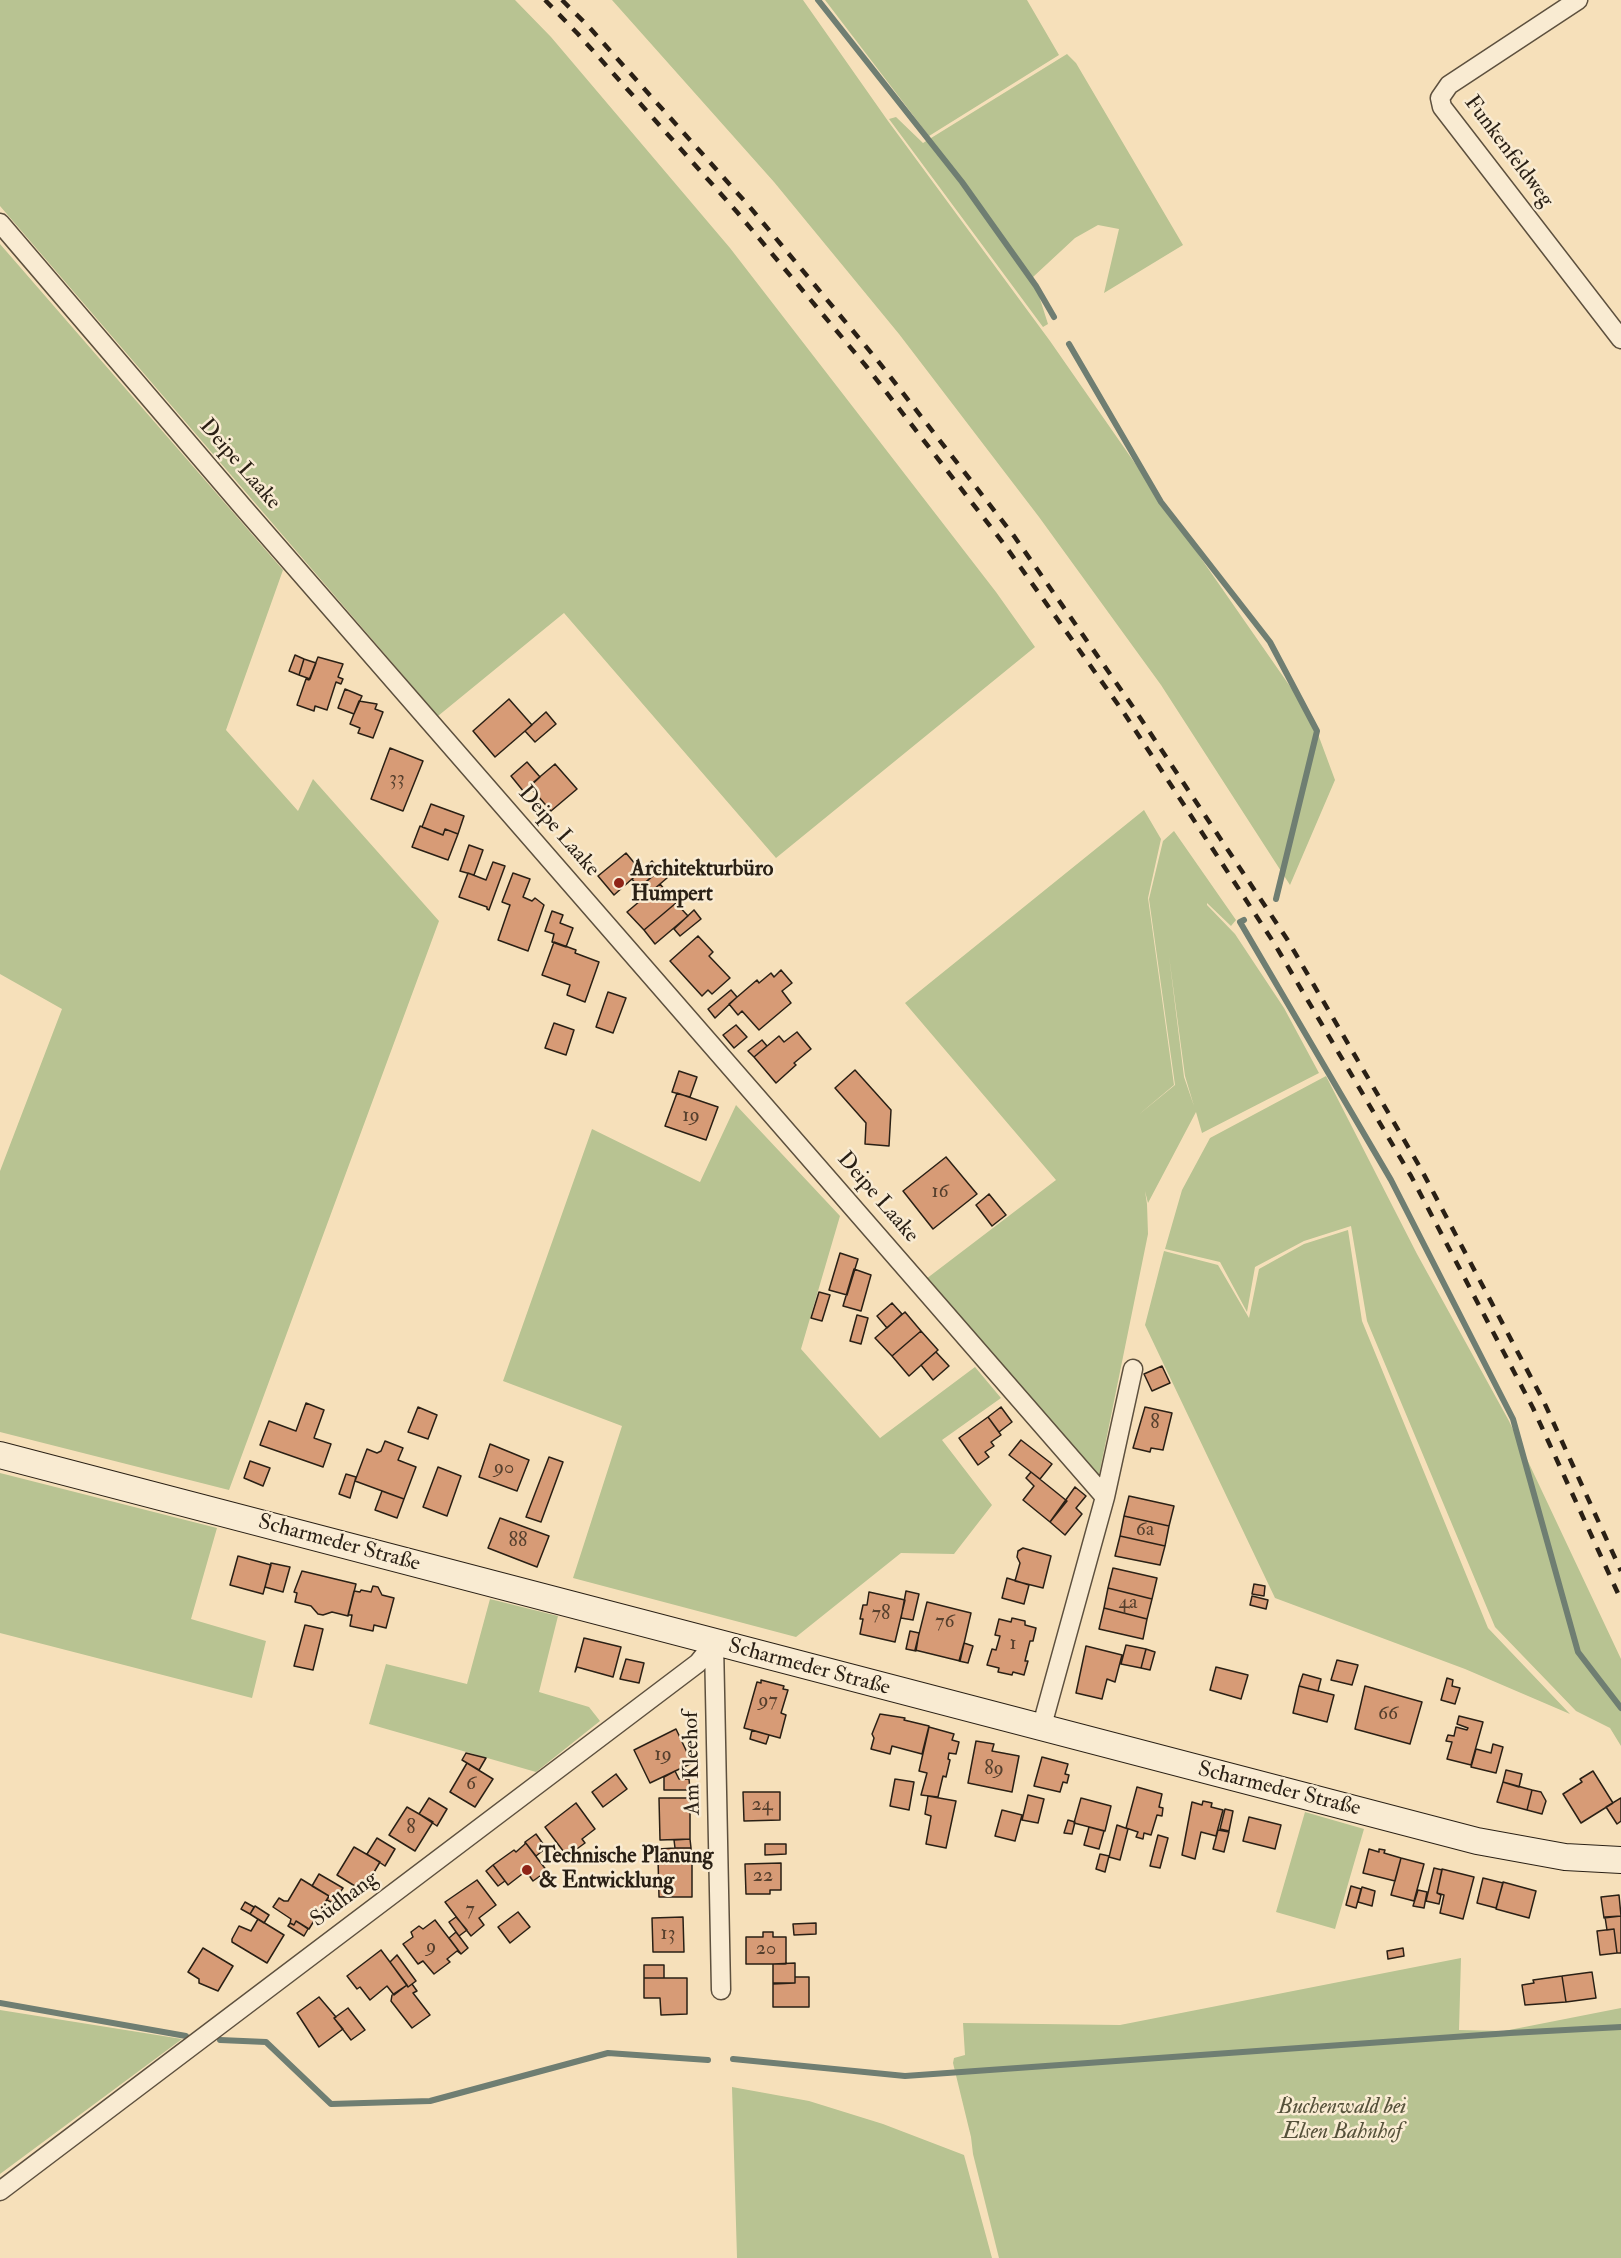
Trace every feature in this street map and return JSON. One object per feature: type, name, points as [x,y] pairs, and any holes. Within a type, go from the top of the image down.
[{"type":"street","name":"Funkenfeldweg","points":[[1578,0],[1449,85],[1440,98],[1442,108],[1621,339]]},
{"type":"street","name":"Deipe Laake","points":[[0,223],[242,506],[1105,1497]]},
{"type":"street","points":[[1041,1729],[1105,1497],[1133,1369]]},
{"type":"street","name":"Scharmeder Straße","points":[[0,1455],[1041,1729],[1477,1841],[1565,1857],[1621,1860]]},
{"type":"street","name":"Am Kleehof","points":[[714,1643],[722,1990]]},
{"type":"street","name":"Südhang","points":[[0,2191],[698,1663],[714,1643]]},
{"type":"green space","points":[[0,0],[515,0],[551,37],[730,248],[996,592],[1035,647],[776,858],[564,613],[438,716],[0,206]]},
{"type":"green space","points":[[612,0],[803,0],[888,121],[1050,341],[1312,718],[1335,780],[1290,885],[1161,685],[1039,517],[899,334],[774,182]]},
{"type":"green space","points":[[825,0],[1027,0],[1059,55],[929,136]]},
{"type":"green space","points":[[1067,54],[1076,63],[1183,245],[1104,293],[1119,229],[1098,225],[1075,238],[1033,277],[1048,324],[1043,327],[889,119],[896,117],[923,143]]},
{"type":"green space","points":[[0,244],[283,570],[226,730],[298,811],[313,779],[439,921],[229,1490],[0,1432],[0,1171],[62,1009],[0,974]]},
{"type":"green space","points":[[1144,810],[1161,839],[1148,898],[1174,1085],[1137,1116],[1175,1085],[1149,899],[1163,841],[1174,831],[1236,920],[1231,926],[1207,903],[1207,905],[1235,934],[1284,1008],[1319,1073],[1202,1133],[1196,1112],[1148,1203],[1145,1191],[1148,1234],[1099,1475],[926,1279],[1056,1180],[905,1003]],"holes":[[[1169,956],[1185,1076],[1194,1106],[1184,1077]]]},
{"type":"green space","points":[[1326,1076],[1417,1254],[1509,1421],[1621,1659],[1621,1746],[1610,1728],[1576,1711],[1495,1627],[1367,1321],[1351,1226],[1304,1241],[1255,1267],[1247,1312],[1220,1262],[1165,1249],[1182,1190],[1210,1138]]},
{"type":"green space","points":[[736,1105],[840,1216],[801,1349],[880,1438],[975,1367],[1001,1398],[942,1440],[992,1505],[954,1554],[901,1553],[796,1637],[573,1578],[622,1426],[503,1381],[592,1129],[700,1182]]},
{"type":"green space","points":[[1348,1230],[1362,1321],[1488,1628],[1570,1714],[1465,1669],[1275,1598],[1145,1325],[1164,1251],[1218,1265],[1249,1318],[1259,1269],[1304,1244]]},
{"type":"green space","points":[[0,1473],[217,1528],[191,1619],[266,1641],[252,1698],[0,1633]]},
{"type":"green space","points":[[490,1599],[558,1616],[539,1692],[589,1707],[600,1721],[536,1772],[369,1724],[386,1664],[467,1684]]},
{"type":"green space","points":[[1305,1812],[1364,1829],[1335,1929],[1276,1912]]},
{"type":"green space","name":"Buchenwald bei Elsen Bahnhof","points":[[1461,1958],[1459,2030],[1504,2031],[1621,2008],[1621,2258],[999,2258],[953,2063],[954,2058],[965,2055],[963,2023],[1120,2025]]},
{"type":"green space","points":[[0,2010],[182,2039],[0,2174]]},
{"type":"green space","points":[[732,2087],[809,2101],[883,2124],[964,2155],[992,2258],[737,2258]]},
{"type":"building","points":[[295,655],[304,659],[299,675],[289,671]]},
{"type":"building","points":[[318,657],[343,664],[338,677],[343,679],[341,684],[336,682],[327,710],[315,706],[314,711],[297,705],[306,679],[309,680]]},
{"type":"building","points":[[304,659],[316,663],[310,679],[299,675]]},
{"type":"building","points":[[345,689],[362,696],[354,714],[338,708]]},
{"type":"building","points":[[509,699],[532,725],[495,757],[473,731]]},
{"type":"building","points":[[359,701],[377,704],[375,709],[383,712],[373,738],[358,733],[360,728],[350,724]]},
{"type":"building","points":[[546,712],[556,724],[535,742],[525,731]]},
{"type":"building","points":[[390,748],[423,761],[403,811],[371,799]]},
{"type":"building","points":[[527,762],[540,777],[524,792],[511,776]]},
{"type":"building","points":[[555,764],[577,789],[551,811],[529,786]]},
{"type":"building","points":[[431,804],[464,816],[458,834],[445,829],[443,835],[422,827]]},
{"type":"building","points":[[420,826],[443,835],[445,829],[458,834],[448,860],[412,847]]},
{"type":"building","points":[[469,845],[483,850],[474,875],[460,871]]},
{"type":"building","points":[[626,853],[641,871],[614,895],[598,876]]},
{"type":"building","points":[[652,861],[659,870],[639,888],[632,879]]},
{"type":"building","points":[[493,862],[505,866],[489,910],[487,907],[459,897],[468,873],[486,880]]},
{"type":"building","points":[[660,870],[667,878],[646,896],[639,888]]},
{"type":"building","points":[[513,873],[530,879],[523,897],[532,901],[535,898],[544,905],[528,951],[498,940],[510,905],[502,902]]},
{"type":"building","points":[[660,884],[676,903],[644,930],[627,912]]},
{"type":"building","points":[[676,903],[688,916],[655,944],[644,930]]},
{"type":"building","points":[[694,910],[701,919],[680,936],[674,929]]},
{"type":"building","points":[[552,911],[563,915],[560,923],[573,928],[566,947],[552,942],[554,934],[545,931]]},
{"type":"building","points":[[698,936],[713,952],[709,956],[730,978],[712,994],[708,990],[702,996],[670,961]]},
{"type":"building","points":[[554,942],[599,962],[585,1002],[567,995],[570,985],[542,975]]},
{"type":"building","points":[[781,970],[792,983],[782,991],[791,1003],[759,1030],[742,1011],[738,1015],[729,1004],[757,980],[759,983],[771,973],[774,977]]},
{"type":"building","points":[[731,990],[737,997],[715,1018],[708,1009]]},
{"type":"building","points":[[608,992],[626,998],[613,1033],[596,1027]]},
{"type":"building","points":[[554,1023],[574,1030],[566,1055],[545,1048]]},
{"type":"building","points":[[736,1025],[747,1037],[734,1048],[723,1035]]},
{"type":"building","points":[[797,1032],[811,1049],[794,1063],[796,1065],[776,1083],[754,1057],[779,1036],[784,1042]]},
{"type":"building","points":[[762,1040],[767,1046],[754,1057],[748,1051]]},
{"type":"building","points":[[855,1070],[891,1110],[889,1146],[865,1144],[866,1123],[835,1088]]},
{"type":"building","points":[[679,1071],[697,1077],[690,1097],[672,1092]]},
{"type":"building","points":[[677,1093],[718,1107],[706,1140],[665,1126]]},
{"type":"building","points":[[946,1157],[977,1194],[933,1229],[903,1191]]},
{"type":"building","points":[[989,1194],[1006,1215],[992,1226],[976,1205]]},
{"type":"building","points":[[840,1253],[858,1259],[847,1295],[829,1290]]},
{"type":"building","points":[[854,1269],[871,1275],[861,1311],[843,1306]]},
{"type":"building","points":[[819,1292],[830,1295],[822,1321],[811,1318]]},
{"type":"building","points":[[892,1303],[902,1314],[887,1328],[877,1316]]},
{"type":"building","points":[[905,1312],[921,1331],[892,1356],[875,1338]]},
{"type":"building","points":[[857,1315],[868,1318],[861,1344],[850,1341]]},
{"type":"building","points":[[921,1331],[938,1350],[909,1376],[892,1356]]},
{"type":"building","points":[[936,1352],[949,1366],[933,1380],[921,1365]]},
{"type":"building","points":[[1162,1366],[1170,1383],[1152,1391],[1144,1374]]},
{"type":"building","points":[[306,1403],[324,1410],[314,1438],[331,1444],[323,1467],[260,1445],[269,1421],[296,1431]]},
{"type":"building","points":[[418,1407],[437,1415],[428,1439],[408,1432]]},
{"type":"building","points":[[1001,1407],[1012,1422],[999,1432],[988,1417]]},
{"type":"building","points":[[1145,1407],[1172,1413],[1163,1450],[1151,1448],[1150,1452],[1133,1448]]},
{"type":"building","points":[[988,1417],[1001,1435],[991,1442],[994,1446],[985,1452],[989,1457],[978,1465],[959,1438]]},
{"type":"building","points":[[1021,1440],[1052,1464],[1040,1479],[1009,1455]]},
{"type":"building","points":[[385,1441],[403,1448],[398,1460],[416,1467],[404,1499],[355,1481],[367,1449],[377,1453],[381,1451]]},
{"type":"building","points":[[490,1444],[529,1460],[517,1491],[479,1477]]},
{"type":"building","points":[[549,1457],[563,1462],[541,1522],[526,1517]]},
{"type":"building","points":[[250,1461],[270,1468],[263,1486],[244,1478]]},
{"type":"building","points":[[438,1467],[461,1476],[447,1516],[423,1507]]},
{"type":"building","points":[[1031,1472],[1067,1501],[1050,1522],[1023,1500],[1034,1486],[1026,1478]]},
{"type":"building","points":[[346,1474],[356,1477],[350,1498],[339,1494]]},
{"type":"building","points":[[1075,1487],[1086,1496],[1076,1508],[1082,1514],[1065,1535],[1050,1522]]},
{"type":"building","points":[[382,1491],[404,1499],[397,1518],[375,1510]]},
{"type":"building","points":[[1129,1496],[1174,1506],[1169,1526],[1124,1516]]},
{"type":"building","points":[[1124,1516],[1169,1526],[1165,1546],[1120,1536]]},
{"type":"building","points":[[500,1518],[549,1536],[537,1567],[488,1548]]},
{"type":"building","points":[[1120,1536],[1165,1546],[1160,1565],[1115,1556]]},
{"type":"building","points":[[1023,1548],[1051,1556],[1043,1588],[1015,1581],[1020,1563],[1017,1557],[1018,1551]]},
{"type":"building","points":[[238,1556],[271,1565],[263,1594],[230,1585]]},
{"type":"building","points":[[271,1563],[290,1567],[283,1592],[265,1587]]},
{"type":"building","points":[[1113,1568],[1157,1578],[1152,1599],[1108,1588]]},
{"type":"building","points":[[302,1571],[356,1584],[348,1616],[332,1612],[318,1614],[311,1606],[295,1602],[297,1593],[294,1592]]},
{"type":"building","points":[[1007,1578],[1029,1585],[1024,1604],[1002,1598]]},
{"type":"building","points":[[1254,1584],[1265,1586],[1264,1596],[1252,1594]]},
{"type":"building","points":[[373,1586],[378,1587],[382,1595],[394,1598],[386,1628],[374,1625],[373,1631],[350,1626],[352,1615],[348,1615],[354,1591],[371,1592]]},
{"type":"building","points":[[1108,1588],[1152,1599],[1147,1619],[1104,1608]]},
{"type":"building","points":[[906,1591],[919,1594],[913,1620],[901,1618]]},
{"type":"building","points":[[869,1592],[905,1600],[895,1642],[860,1634],[863,1605],[867,1605]]},
{"type":"building","points":[[1252,1596],[1268,1600],[1266,1609],[1250,1605]]},
{"type":"building","points":[[927,1602],[971,1613],[960,1661],[915,1650]]},
{"type":"building","points":[[1104,1608],[1147,1619],[1143,1639],[1099,1629]]},
{"type":"building","points":[[1012,1618],[1025,1621],[1025,1625],[1036,1628],[1033,1641],[1030,1641],[1024,1675],[998,1672],[999,1668],[987,1665],[992,1649],[996,1650],[1000,1636],[995,1635],[999,1619],[1011,1622]]},
{"type":"building","points":[[305,1625],[323,1629],[313,1670],[294,1666]]},
{"type":"building","points":[[910,1631],[919,1633],[916,1651],[906,1649]]},
{"type":"building","points":[[584,1638],[621,1647],[613,1677],[577,1667],[575,1672]]},
{"type":"building","points":[[964,1643],[973,1646],[968,1663],[959,1661]]},
{"type":"building","points":[[1126,1645],[1146,1649],[1141,1668],[1121,1664]]},
{"type":"building","points":[[1086,1646],[1122,1655],[1115,1682],[1107,1679],[1102,1699],[1076,1693]]},
{"type":"building","points":[[1146,1649],[1155,1652],[1150,1670],[1141,1668]]},
{"type":"building","points":[[626,1659],[644,1663],[639,1683],[620,1679]]},
{"type":"building","points":[[1337,1660],[1358,1665],[1352,1685],[1331,1680]]},
{"type":"building","points":[[1216,1667],[1248,1675],[1241,1699],[1210,1690]]},
{"type":"building","points":[[1303,1674],[1321,1679],[1318,1691],[1299,1686]]},
{"type":"building","points":[[1447,1678],[1453,1680],[1452,1686],[1460,1688],[1455,1704],[1441,1700]]},
{"type":"building","points":[[761,1680],[784,1686],[783,1689],[788,1690],[781,1713],[786,1715],[780,1738],[744,1728],[757,1682],[761,1683]]},
{"type":"building","points":[[1299,1686],[1334,1695],[1327,1722],[1293,1713]]},
{"type":"building","points":[[1365,1686],[1422,1702],[1410,1744],[1355,1729]]},
{"type":"building","points":[[880,1714],[905,1718],[904,1720],[929,1726],[922,1754],[892,1746],[890,1754],[871,1749],[874,1738],[872,1734]]},
{"type":"building","points":[[1459,1716],[1483,1722],[1471,1765],[1447,1759],[1452,1742],[1446,1741],[1448,1735],[1454,1736],[1456,1727],[1467,1730],[1468,1728],[1457,1724]]},
{"type":"building","points":[[929,1727],[954,1734],[952,1740],[959,1742],[956,1754],[949,1753],[948,1759],[950,1760],[946,1777],[943,1776],[938,1797],[921,1795],[927,1773],[919,1771]]},
{"type":"building","points":[[676,1729],[692,1763],[650,1783],[634,1750]]},
{"type":"building","points":[[752,1730],[769,1735],[766,1744],[750,1739]]},
{"type":"building","points":[[976,1741],[994,1744],[992,1751],[1019,1756],[1012,1792],[968,1783]]},
{"type":"building","points":[[1493,1744],[1503,1747],[1496,1773],[1471,1767],[1476,1749],[1491,1753]]},
{"type":"building","points":[[466,1753],[486,1758],[479,1770],[462,1760]]},
{"type":"building","points":[[1042,1757],[1068,1764],[1065,1774],[1069,1775],[1067,1783],[1063,1782],[1060,1792],[1034,1786]]},
{"type":"building","points":[[467,1763],[493,1779],[475,1807],[450,1792]]},
{"type":"building","points":[[1506,1770],[1522,1774],[1519,1787],[1503,1782]]},
{"type":"building","points":[[675,1771],[679,1779],[689,1779],[690,1790],[664,1790],[664,1777]]},
{"type":"building","points":[[1593,1771],[1613,1803],[1581,1823],[1563,1794],[1582,1782],[1580,1779]]},
{"type":"building","points":[[616,1774],[627,1789],[603,1807],[592,1792]]},
{"type":"building","points":[[895,1779],[914,1782],[909,1810],[890,1806]]},
{"type":"building","points":[[1503,1782],[1532,1790],[1527,1810],[1497,1802]]},
{"type":"building","points":[[1137,1787],[1162,1794],[1159,1807],[1163,1808],[1162,1816],[1157,1815],[1151,1835],[1144,1833],[1143,1839],[1136,1837],[1138,1832],[1126,1828]]},
{"type":"building","points":[[1532,1790],[1541,1792],[1546,1801],[1542,1814],[1527,1810]]},
{"type":"building","points":[[743,1792],[780,1792],[780,1820],[744,1821]]},
{"type":"building","points":[[1028,1795],[1044,1799],[1038,1823],[1022,1820]]},
{"type":"building","points":[[928,1796],[956,1801],[946,1848],[926,1844],[931,1816],[925,1814]]},
{"type":"building","points":[[429,1798],[447,1809],[437,1826],[419,1814]]},
{"type":"building","points":[[659,1798],[690,1798],[690,1839],[660,1840]]},
{"type":"building","points":[[1081,1798],[1111,1806],[1105,1831],[1074,1823]]},
{"type":"building","points":[[1621,1798],[1621,1821],[1617,1824],[1606,1807]]},
{"type":"building","points":[[1203,1801],[1212,1803],[1211,1807],[1223,1810],[1216,1836],[1201,1832],[1195,1859],[1182,1855],[1192,1802],[1202,1805]]},
{"type":"building","points":[[576,1803],[595,1829],[582,1839],[585,1843],[567,1856],[545,1827]]},
{"type":"building","points":[[407,1807],[433,1822],[415,1851],[389,1835]]},
{"type":"building","points":[[1225,1809],[1233,1811],[1229,1831],[1220,1829]]},
{"type":"building","points":[[1002,1810],[1022,1815],[1015,1841],[995,1836]]},
{"type":"building","points":[[1249,1817],[1281,1825],[1275,1849],[1243,1841]]},
{"type":"building","points":[[1068,1820],[1075,1822],[1072,1834],[1064,1833]]},
{"type":"building","points":[[1117,1825],[1128,1829],[1120,1860],[1109,1857]]},
{"type":"building","points":[[1089,1827],[1104,1831],[1099,1849],[1084,1845]]},
{"type":"building","points":[[1218,1830],[1229,1832],[1224,1852],[1213,1849]]},
{"type":"building","points":[[536,1834],[546,1848],[536,1856],[525,1842]]},
{"type":"building","points":[[1158,1835],[1168,1838],[1160,1868],[1150,1866]]},
{"type":"building","points":[[377,1838],[395,1849],[385,1866],[367,1854]]},
{"type":"building","points":[[690,1839],[691,1848],[675,1848],[674,1840]]},
{"type":"building","points":[[525,1842],[547,1871],[533,1881],[526,1871],[508,1885],[493,1865],[514,1850],[516,1852]]},
{"type":"building","points":[[765,1844],[786,1844],[786,1854],[765,1855]]},
{"type":"building","points":[[354,1847],[380,1862],[363,1891],[337,1875]]},
{"type":"building","points":[[691,1848],[691,1857],[658,1858],[658,1849]]},
{"type":"building","points":[[1369,1849],[1379,1852],[1379,1849],[1385,1850],[1384,1853],[1401,1858],[1395,1881],[1363,1873]]},
{"type":"building","points":[[1100,1854],[1109,1856],[1105,1872],[1096,1869]]},
{"type":"building","points":[[692,1857],[692,1897],[659,1897],[658,1858]]},
{"type":"building","points":[[1401,1858],[1424,1864],[1414,1901],[1391,1895]]},
{"type":"building","points":[[781,1863],[781,1890],[770,1890],[770,1894],[746,1894],[745,1864]]},
{"type":"building","points":[[493,1865],[505,1881],[498,1886],[486,1871]]},
{"type":"building","points":[[1434,1868],[1442,1870],[1437,1893],[1441,1895],[1439,1904],[1426,1901]]},
{"type":"building","points":[[1442,1869],[1474,1877],[1463,1919],[1440,1913],[1444,1895],[1437,1893]]},
{"type":"building","points":[[319,1874],[343,1888],[333,1903],[327,1900],[329,1896],[312,1886]]},
{"type":"building","points":[[1483,1878],[1503,1883],[1496,1908],[1477,1903]]},
{"type":"building","points":[[301,1879],[329,1896],[309,1929],[296,1921],[294,1925],[290,1923],[291,1919],[273,1907],[279,1898],[288,1901]]},
{"type":"building","points":[[477,1880],[496,1905],[479,1918],[484,1925],[471,1936],[445,1902]]},
{"type":"building","points":[[1503,1882],[1536,1891],[1529,1918],[1496,1909]]},
{"type":"building","points":[[1351,1886],[1361,1889],[1356,1908],[1346,1905]]},
{"type":"building","points":[[1362,1887],[1375,1891],[1372,1906],[1358,1902]]},
{"type":"building","points":[[1418,1890],[1427,1892],[1424,1908],[1413,1906]]},
{"type":"building","points":[[1619,1895],[1621,1916],[1604,1918],[1601,1897]]},
{"type":"building","points":[[245,1902],[254,1907],[250,1914],[241,1909]]},
{"type":"building","points":[[255,1906],[269,1915],[264,1923],[250,1914]]},
{"type":"building","points":[[518,1912],[530,1927],[510,1943],[498,1927]]},
{"type":"building","points":[[1621,1916],[1621,1953],[1617,1953],[1614,1929],[1607,1930],[1605,1917]]},
{"type":"building","points":[[456,1917],[467,1930],[459,1936],[449,1922]]},
{"type":"building","points":[[683,1917],[684,1952],[653,1952],[652,1918]]},
{"type":"building","points":[[258,1919],[284,1935],[267,1963],[232,1942],[239,1926],[251,1931]]},
{"type":"building","points":[[435,1920],[461,1954],[457,1951],[447,1959],[450,1962],[434,1974],[423,1961],[418,1964],[403,1944],[413,1937],[411,1932],[419,1926],[423,1929]]},
{"type":"building","points":[[296,1921],[308,1929],[304,1936],[288,1926],[290,1923],[294,1925]]},
{"type":"building","points":[[816,1923],[816,1934],[794,1935],[793,1924]]},
{"type":"building","points":[[1614,1929],[1617,1953],[1600,1955],[1597,1931]]},
{"type":"building","points":[[456,1932],[468,1948],[461,1954],[449,1938]]},
{"type":"building","points":[[763,1932],[773,1932],[773,1937],[786,1937],[786,1964],[746,1964],[746,1937],[763,1937]]},
{"type":"building","points":[[203,1948],[233,1966],[218,1991],[199,1983],[199,1979],[188,1972]]},
{"type":"building","points":[[1403,1948],[1404,1956],[1388,1959],[1387,1951]]},
{"type":"building","points":[[381,1950],[407,1985],[394,1995],[387,1986],[370,2000],[347,1976]]},
{"type":"building","points":[[397,1955],[416,1981],[408,1987],[390,1962]]},
{"type":"building","points":[[795,1963],[795,1983],[773,1984],[773,1964]]},
{"type":"building","points":[[644,1965],[664,1965],[664,1978],[644,1978]]},
{"type":"building","points":[[1592,1972],[1596,1998],[1566,2002],[1562,1976]]},
{"type":"building","points":[[1562,1976],[1566,2002],[1525,2005],[1522,1985],[1534,1983],[1533,1980]]},
{"type":"building","points":[[795,1977],[809,1977],[809,2007],[773,2007],[773,1983],[795,1983]]},
{"type":"building","points":[[644,1978],[687,1978],[687,2014],[661,2015],[660,1998],[644,1998]]},
{"type":"building","points":[[412,1984],[417,1991],[413,1993],[430,2015],[412,2028],[391,2001],[392,1995]]},
{"type":"building","points":[[319,1997],[343,2029],[319,2047],[297,2013]]},
{"type":"building","points":[[348,2008],[365,2030],[351,2040],[334,2018]]},
{"type":"waterway","points":[[818,0],[962,182],[1036,286],[1054,317]]},
{"type":"waterway","points":[[1069,344],[1161,502],[1270,642],[1317,731],[1276,899]]},
{"type":"waterway","points":[[1244,920],[1240,922],[1391,1180],[1513,1419],[1578,1652],[1621,1708]]},
{"type":"waterway","points":[[0,2003],[186,2036]]},
{"type":"waterway","points":[[733,2059],[905,2076],[1621,2027]]},
{"type":"waterway","points":[[220,2040],[266,2042],[331,2104],[430,2101],[608,2053],[708,2060]]},
{"type":"railway","points":[[545,0],[737,212],[866,366],[1004,544],[1124,713],[1274,943],[1411,1176],[1533,1408],[1621,1600]]},
{"type":"railway","points":[[562,0],[589,27],[749,206],[878,361],[1014,536],[1133,707],[1287,939],[1421,1169],[1544,1402],[1621,1571]]},
{"type":"place","name":"Architekturbüro Humpert","points":[[619,883]]},
{"type":"place","name":"Technische Planung & Entwicklung","points":[[527,1870]]}]
